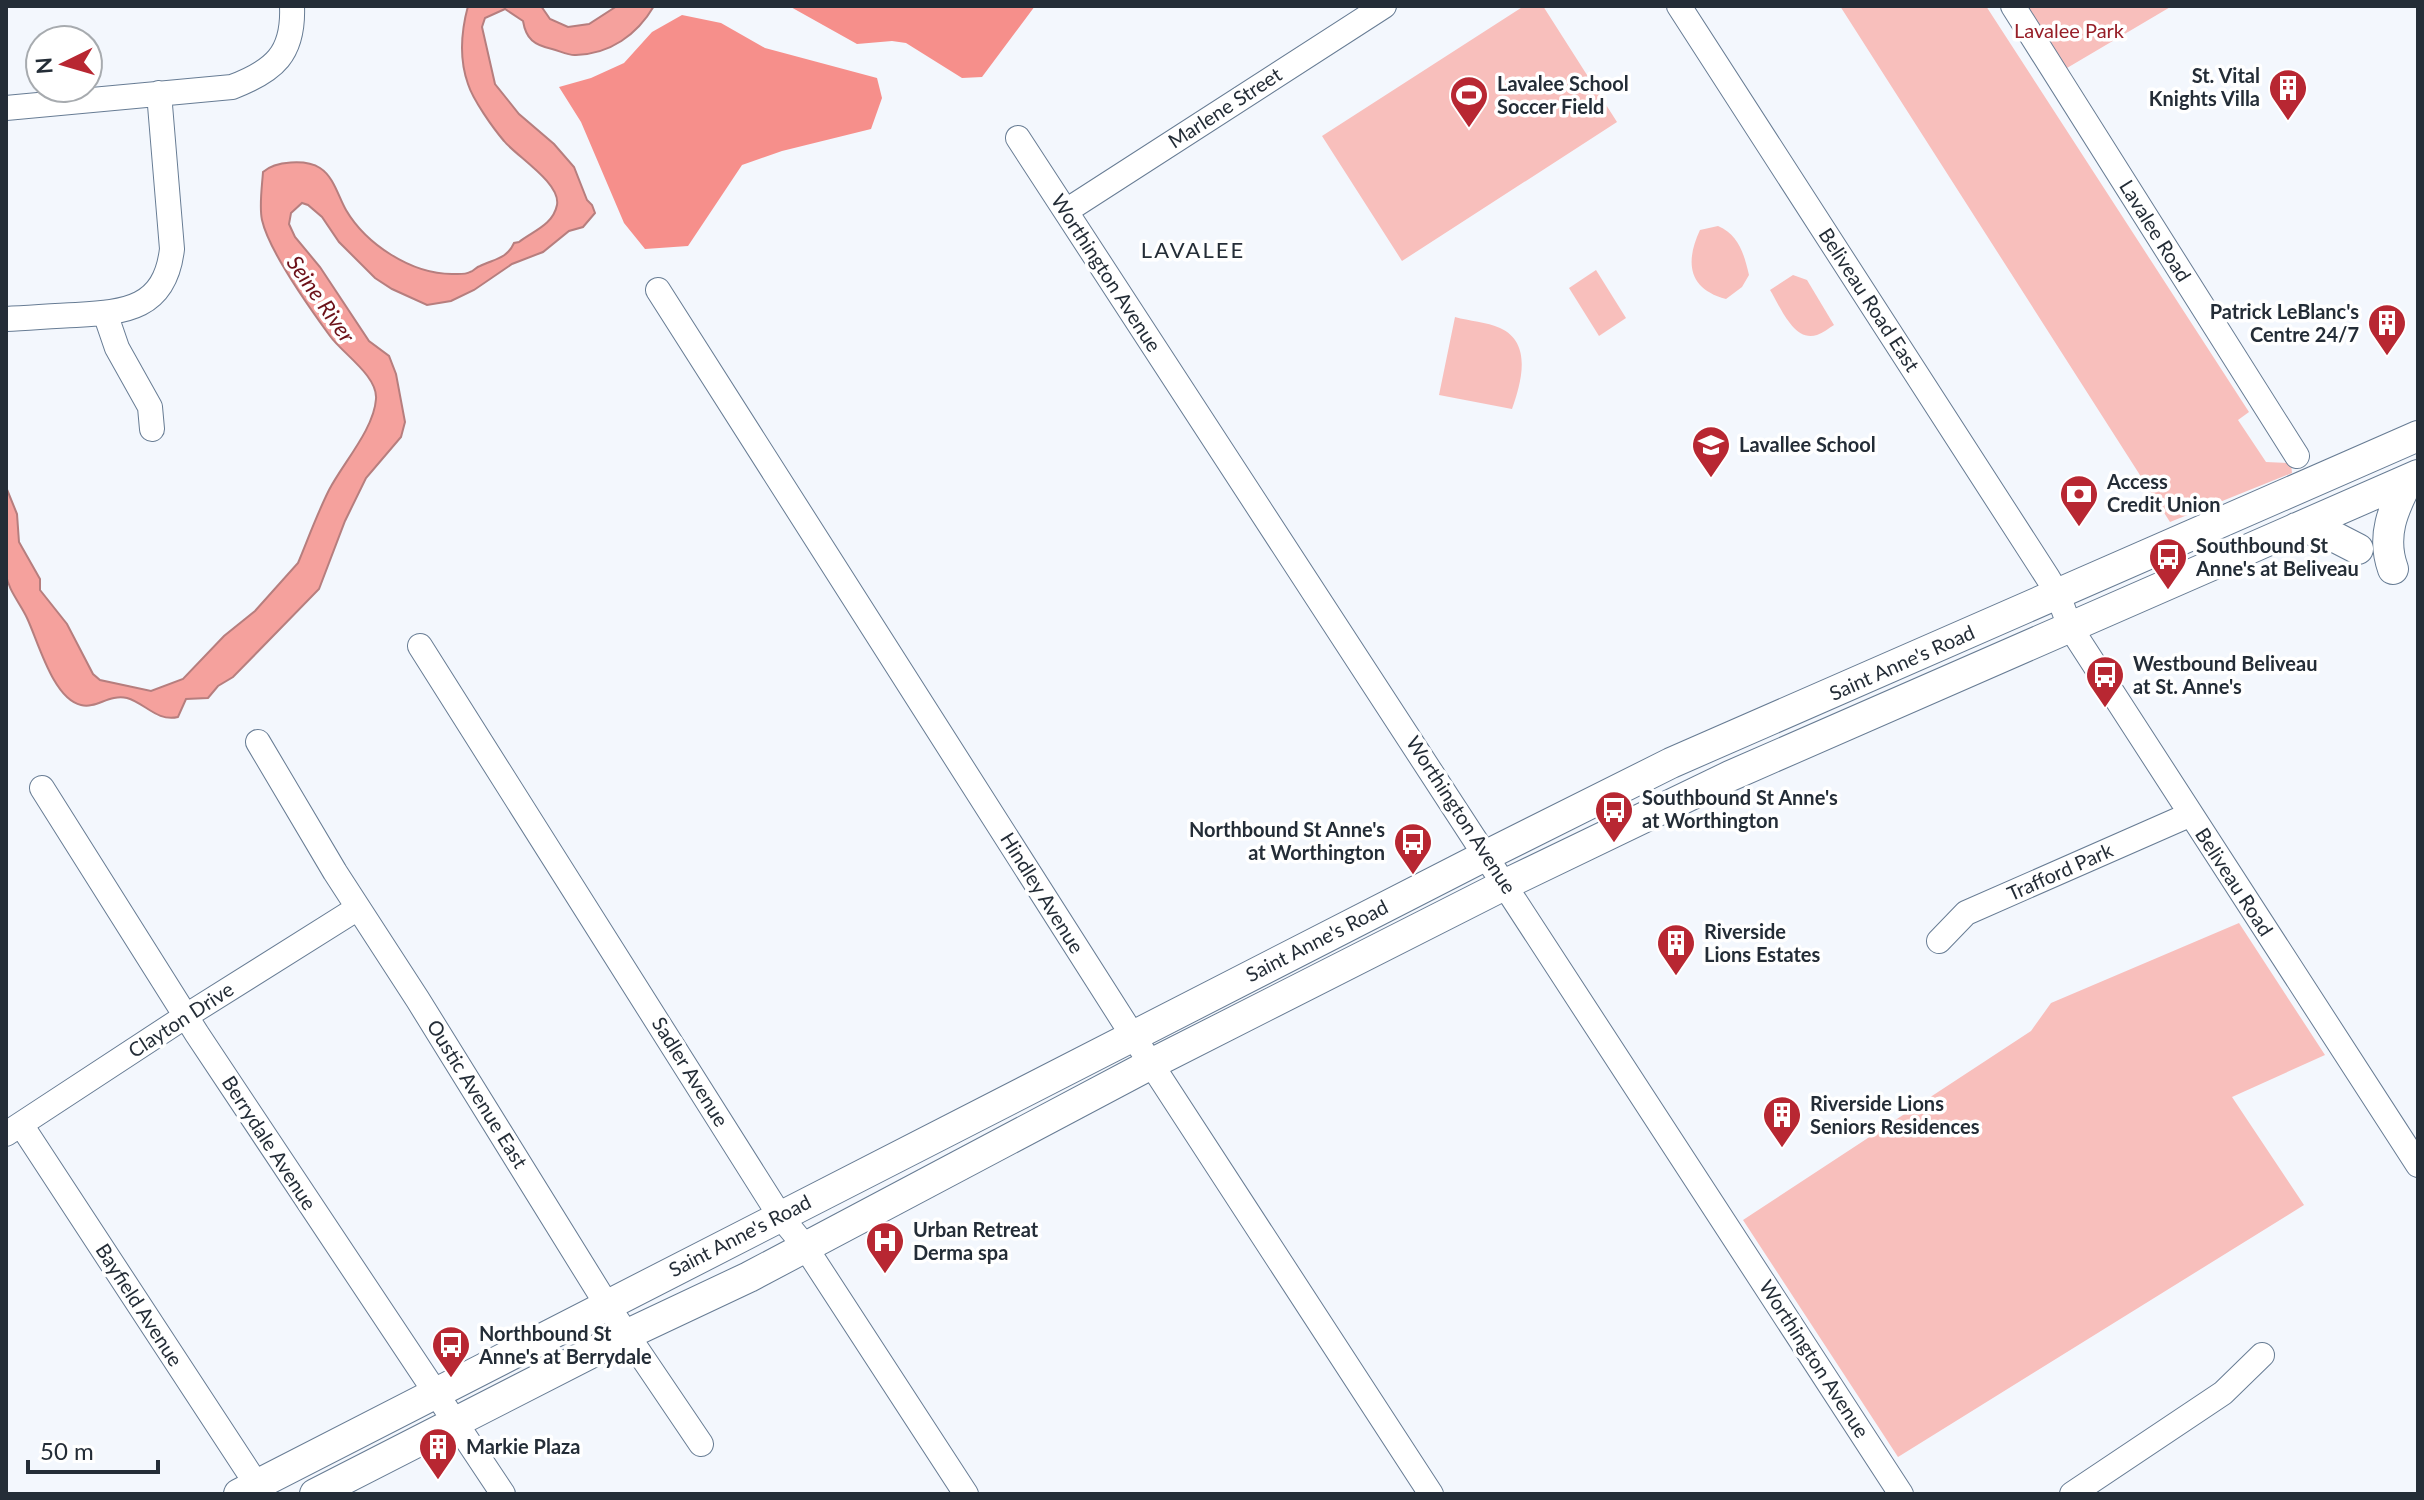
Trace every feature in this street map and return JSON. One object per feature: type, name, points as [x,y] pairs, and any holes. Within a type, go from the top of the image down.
[{"type":"main road","name":"Saint Anne's Road","points":[[248,1489],[1671,763],[2418,436]]},
{"type":"main road","name":"Saint Anne's Road","points":[[315,1494],[628,1334],[749,1277],[804,1245],[1151,1064],[1506,884],[1730,776],[2413,477]]},
{"type":"main road","points":[[2393,569],[2388,555],[2388,529],[2413,477]]},
{"type":"main road","points":[[2296,528],[2325,532],[2358,549]]},
{"type":"street","points":[[6,108],[232,87],[260,76],[276,62],[292,31],[292,6]]},
{"type":"street","name":"Marlene Street","points":[[1066,211],[1384,6]]},
{"type":"street","name":"Beliveau Road East","points":[[1679,6],[2058,595]]},
{"type":"street","name":"Lavalee Road","points":[[2013,6],[2297,456]]},
{"type":"street","points":[[6,319],[119,313],[157,292],[170,271],[172,249],[159,93]]},
{"type":"street","name":"Worthington Avenue","points":[[1018,138],[1901,1494]]},
{"type":"street","name":"Hindley Avenue","points":[[658,290],[1133,1036],[1431,1494]]},
{"type":"street","points":[[105,313],[117,348],[150,407],[152,429]]},
{"type":"street","name":"Beliveau Road","points":[[2058,595],[2070,627],[2418,1165]]},
{"type":"street","name":"Sadler Avenue","points":[[420,646],[780,1216],[804,1245],[966,1494]]},
{"type":"street","name":"Oustic Avenue East","points":[[258,742],[358,908],[607,1305],[701,1444]]},
{"type":"street","name":"Berrydale Avenue","points":[[42,788],[186,1016],[503,1494]]},
{"type":"street","name":"Trafford Park","points":[[1939,941],[1966,913],[2189,815]]},
{"type":"street","name":"Clayton Drive","points":[[14,1130],[186,1016],[358,908]]},
{"type":"street","name":"Bayfield Avenue","points":[[14,1130],[248,1489]]},
{"type":"street","points":[[2072,1494],[2223,1393],[2262,1355]]},
{"type":"green space","name":"Lavalee School Soccer Field","points":[[1524,6],[1543,6],[1617,122],[1402,261],[1322,136]]},
{"type":"green space","points":[[1840,6],[1986,6],[2249,412],[2238,420],[2266,462],[2291,463],[2292,473],[2170,522]]},
{"type":"green space","name":"Lavalee Park","points":[[2022,6],[2172,6],[2067,68],[2065,65],[2061,68]]},
{"type":"green space","points":[[1718,226],[1736,240],[1749,275],[1742,287],[1726,299],[1704,288],[1693,273],[1692,253],[1700,230]]},
{"type":"green space","points":[[1596,270],[1626,318],[1599,336],[1569,288]]},
{"type":"green space","points":[[1793,275],[1807,280],[1834,325],[1809,336],[1795,328],[1770,290]]},
{"type":"green space","points":[[1455,317],[1500,328],[1517,343],[1522,364],[1512,409],[1439,395]]},
{"type":"green space","points":[[2239,923],[2325,1055],[2232,1097],[2304,1205],[1898,1457],[1743,1220],[2031,1031],[2051,1003]]},
{"type":"shaded area","points":[[789,6],[1035,6],[982,77],[962,78],[906,43],[857,44]]},
{"type":"shaded area","points":[[682,15],[721,23],[765,48],[877,78],[882,98],[871,129],[782,151],[742,165],[688,246],[645,249],[624,223],[581,122],[559,87],[591,78],[624,63],[652,32]]},
{"type":"water","name":"Seine River","points":[[468,6],[541,6],[550,19],[568,27],[589,24],[617,6],[654,6],[631,34],[611,47],[588,54],[570,55],[536,43],[526,32],[523,21],[505,9],[485,18],[482,27],[495,84],[519,114],[554,144],[574,167],[595,213],[583,227],[569,231],[543,252],[512,264],[474,290],[451,301],[427,305],[375,278],[308,205],[302,203],[291,213],[289,224],[295,237],[320,267],[369,341],[389,356],[396,374],[405,422],[401,437],[366,478],[345,521],[319,589],[233,677],[218,686],[208,698],[186,699],[178,717],[171,718],[157,715],[127,698],[114,698],[87,706],[71,700],[55,681],[7,580],[6,487],[17,514],[19,542],[40,579],[40,590],[67,624],[93,674],[100,680],[151,691],[183,679],[224,636],[255,611],[298,563],[329,490],[370,422],[376,399],[371,382],[322,325],[266,233],[261,209],[263,172],[275,165],[291,162],[320,168],[329,176],[346,210],[365,234],[391,255],[436,273],[466,274],[500,258],[514,243],[547,223],[555,212],[556,197],[552,188],[504,141],[471,91],[462,55]]},
{"type":"place","name":"St. Vital Knights Villa","points":[[2288,122]]},
{"type":"place","name":"Lavalee School Soccer Field","points":[[1469,129]]},
{"type":"place","name":"Patrick LeBlanc's Centre 24/7","points":[[2387,357]]},
{"type":"place","name":"Lavallee School","points":[[1711,479]]},
{"type":"place","name":"Access Credit Union","points":[[2079,528]]},
{"type":"place","name":"Southbound St Anne's at Beliveau","points":[[2168,591]]},
{"type":"place","name":"Westbound Beliveau at St. Anne's","points":[[2105,709]]},
{"type":"place","name":"Southbound St Anne's at Worthington","points":[[1614,844]]},
{"type":"place","name":"Northbound St Anne's at Worthington","points":[[1413,876]]},
{"type":"place","name":"Riverside Lions Estates","points":[[1676,977]]},
{"type":"place","name":"Riverside Lions Seniors Residences","points":[[1782,1149]]},
{"type":"place","name":"Urban Retreat Derma spa","points":[[885,1275]]},
{"type":"place","name":"Northbound St Anne's at Berrydale","points":[[451,1379]]},
{"type":"place","name":"Markie Plaza","points":[[438,1481]]},
{"type":"district","name":"LAVALEE","points":[[1193,250]]}]
